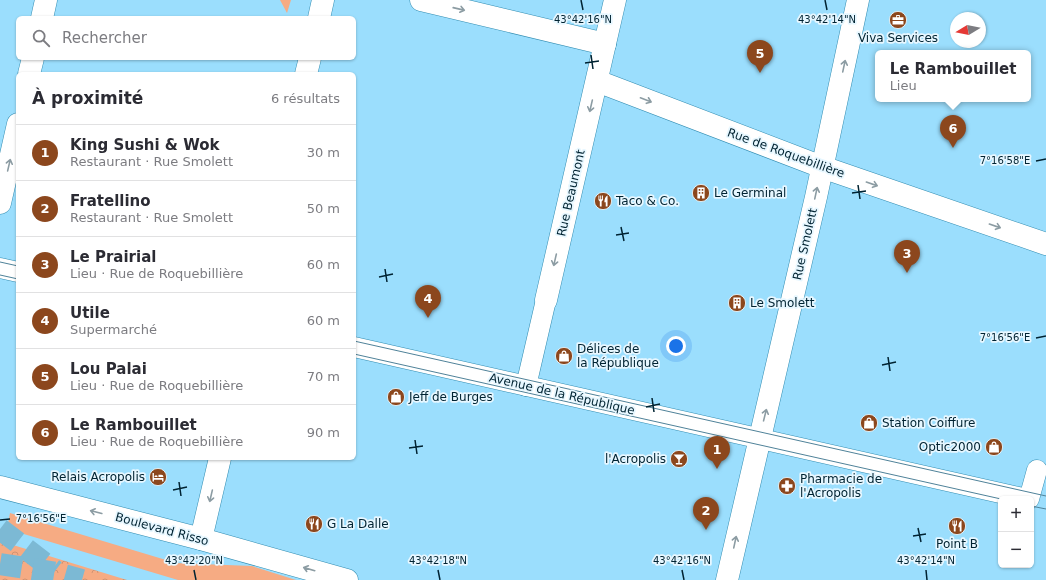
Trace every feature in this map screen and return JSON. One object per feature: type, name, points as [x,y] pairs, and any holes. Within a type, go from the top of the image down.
[{"type":"street","points":[[42,16],[46,0]]},
{"type":"street","points":[[319,16],[323,0]]},
{"type":"street","points":[[421,0],[605,44]]},
{"type":"street","name":"Rue Beaumont","points":[[526,386],[615,0]]},
{"type":"street","name":"Rue Smolett","points":[[727,580],[822,167],[858,0]]},
{"type":"street","points":[[30,72],[32,60]]},
{"type":"street","points":[[306,72],[310,60]]},
{"type":"street","name":"Rue de Roquebillière","points":[[597,81],[822,167],[1046,244]]},
{"type":"street","points":[[0,203],[16,133]]},
{"type":"street","points":[[0,268],[16,272]]},
{"type":"street","name":"Avenue de la République","points":[[356,347],[1016,496]]},
{"type":"street","points":[[201,539],[220,460]]},
{"type":"street","points":[[1030,496],[1036,470]]},
{"type":"street","name":"Boulevard Risso","points":[[0,487],[201,539],[347,580]]},
{"type":"street","name":"Avenue de la République","points":[[1034,500],[1046,503]]},
{"type":"green space","points":[[280,0],[291,0],[287,13]]},
{"type":"green space","points":[[10,513],[176,563],[252,566],[296,580],[178,580],[7,529]]},
{"type":"green space","points":[[0,541],[127,580],[0,580]]},
{"type":"tunnel","points":[[0,529],[55,571]]},
{"type":"tunnel","points":[[0,564],[57,573],[82,580]]},
{"type":"tram line","points":[[0,262],[16,266]]},
{"type":"tram line","points":[[0,275],[16,279]]},
{"type":"tram line","points":[[356,341],[1046,496]]},
{"type":"tram line","points":[[356,354],[998,498]]},
{"type":"tram line","points":[[1034,507],[1046,509]]},
{"type":"place","name":"Viva Services","points":[[898,20]]},
{"type":"place","name":"Lou Palai","points":[[760,73]]},
{"type":"place","name":"Le Rambouillet","points":[[953,148]]},
{"type":"place","name":"Le Germinal","points":[[701,193]]},
{"type":"place","name":"Taco & Co.","points":[[603,201]]},
{"type":"place","name":"Le Prairial","points":[[907,273]]},
{"type":"place","name":"Le Smolett","points":[[737,303]]},
{"type":"place","name":"Utile","points":[[428,318]]},
{"type":"place","name":"Délices de la République","points":[[564,356]]},
{"type":"place","name":"Jeff de Burges","points":[[396,397]]},
{"type":"place","name":"Station Coiffure","points":[[869,423]]},
{"type":"place","name":"Optic2000","points":[[994,447]]},
{"type":"place","name":"l'Acropolis","points":[[679,459]]},
{"type":"place","name":"King Sushi & Wok","points":[[717,469]]},
{"type":"place","name":"Relais Acropolis","points":[[158,477]]},
{"type":"place","name":"Pharmacie de l'Acropolis","points":[[787,486]]},
{"type":"place","name":"G La Dalle","points":[[314,524]]},
{"type":"place","name":"Point B","points":[[957,526]]},
{"type":"place","name":"Fratellino","points":[[706,530]]}]
